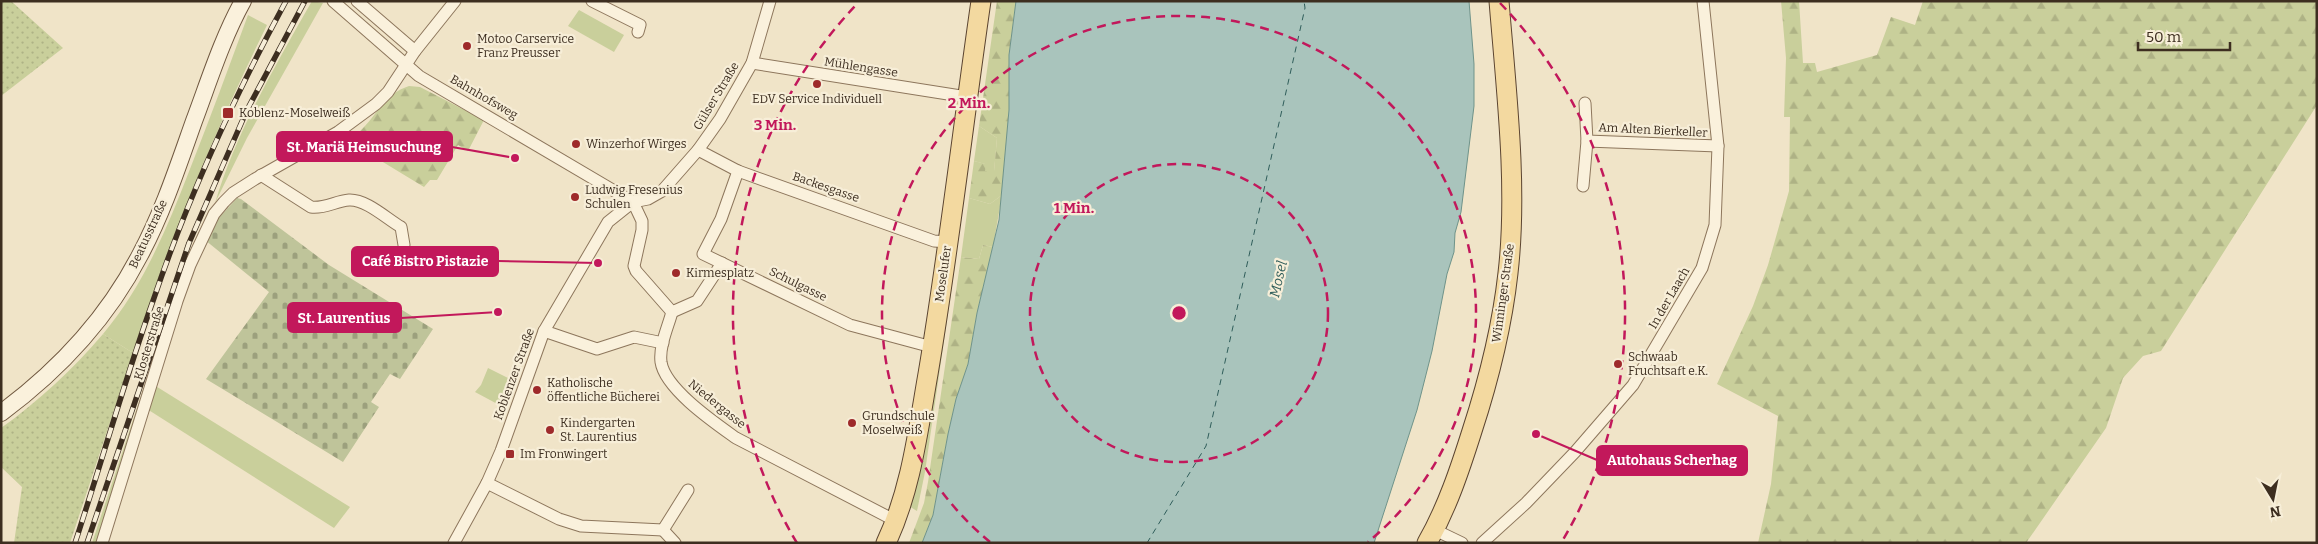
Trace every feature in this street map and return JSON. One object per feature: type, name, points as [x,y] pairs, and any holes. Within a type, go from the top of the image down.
[{"type":"main road","name":"Moselufer","points":[[886,543],[896,521],[907,482],[932,347],[981,1]]},
{"type":"main road","name":"Winninger Straße","points":[[1431,536],[1460,469],[1487,384],[1499,333],[1508,274],[1512,196],[1499,1]]},
{"type":"street","name":"Bahnhofsweg","points":[[333,1],[419,76],[633,202]]},
{"type":"street","points":[[357,1],[415,51]]},
{"type":"street","name":"Klosterstraße","points":[[102,543],[177,301],[190,265],[214,214],[233,193],[338,132],[376,104],[455,1]]},
{"type":"street","points":[[592,1],[640,25],[638,32]]},
{"type":"street","name":"Gülser Straße","points":[[633,202],[648,199],[662,191],[698,150],[720,119],[752,63],[770,1]]},
{"type":"street","name":"In der Laach","points":[[1482,543],[1526,503],[1575,452],[1632,386],[1702,268],[1715,225],[1718,146],[1703,1]]},
{"type":"street","name":"Beatusstraße","points":[[1,413],[42,380],[70,354],[102,316],[127,278],[155,223],[238,6]]},
{"type":"street","name":"Mühlengasse","points":[[752,63],[967,98]]},
{"type":"street","name":"Am Alten Bierkeller","points":[[1584,186],[1587,141],[1586,103]]},
{"type":"street","name":"Am Alten Bierkeller","points":[[1587,141],[1718,146]]},
{"type":"street","name":"Backesgasse","points":[[698,150],[738,170],[934,241],[948,242]]},
{"type":"street","name":"Schulgasse","points":[[738,170],[721,219],[703,254],[850,325],[932,347]]},
{"type":"street","points":[[262,176],[311,207],[316,208],[350,200],[360,202],[401,227],[404,245]]},
{"type":"street","points":[[633,202],[642,221],[642,230],[634,266],[636,271],[672,312]]},
{"type":"street","name":"Koblenzer Straße","points":[[454,543],[487,483],[501,451],[544,331],[608,222],[633,202]]},
{"type":"street","points":[[672,312],[697,301],[722,263]]},
{"type":"street","points":[[544,331],[597,349],[634,337],[663,343],[672,312]]},
{"type":"street","name":"Niedergasse","points":[[663,343],[661,361],[668,379],[677,390],[717,424],[736,438],[896,521]]},
{"type":"street","points":[[487,483],[558,519],[581,526],[663,530],[676,543]]},
{"type":"street","points":[[663,530],[688,490]]},
{"type":"street","points":[[1431,536],[1462,543]]},
{"type":"green space","points":[[1,1],[11,1],[63,48],[1,96]]},
{"type":"green space","points":[[312,1],[323,3],[247,138],[215,203],[245,125]]},
{"type":"green space","points":[[997,1],[1016,1],[1009,55],[1009,110],[1002,195],[990,204],[969,198],[974,161],[986,164],[985,171],[994,171],[997,138],[979,126]]},
{"type":"green space","points":[[1781,1],[1799,1],[1803,63],[1815,63],[1817,72],[1877,55],[1891,17],[1915,25],[1923,1],[2317,1],[2317,105],[2161,351],[2143,356],[2123,378],[2106,428],[2026,543],[1758,543],[1771,484],[1778,416],[1717,384],[1753,306],[1768,265],[1789,191],[1790,117],[1784,117],[1786,58]]},
{"type":"green space","points":[[579,10],[624,35],[614,52],[568,26]]},
{"type":"green space","points":[[248,15],[267,25],[229,105],[194,186],[162,269],[133,353],[103,334],[131,296],[163,234]]},
{"type":"green space","points":[[409,86],[420,87],[484,120],[468,151],[458,145],[437,180],[430,180],[424,187],[345,139],[359,132],[393,94]]},
{"type":"green space","points":[[979,126],[997,138],[994,172],[985,171],[985,164],[974,161]]},
{"type":"green space","points":[[1002,195],[993,247],[983,245],[979,259],[961,257],[969,198],[990,204]]},
{"type":"green space","points":[[237,198],[241,199],[329,265],[433,329],[400,379],[390,374],[371,402],[379,407],[343,462],[206,379],[269,292],[205,240],[216,221]]},
{"type":"green space","points":[[983,245],[993,247],[977,313],[968,364],[956,399],[948,434],[933,515],[922,543],[909,543],[924,503],[928,482],[961,257],[979,259]]},
{"type":"green space","points":[[951,258],[956,258],[925,472],[917,511],[907,505]]},
{"type":"green space","points":[[103,334],[133,353],[70,543],[14,543],[22,487],[1,467],[1,428],[55,384]]},
{"type":"green space","points":[[488,368],[514,381],[503,407],[475,392],[481,385]]},
{"type":"green space","points":[[146,381],[146,388],[98,543],[92,543]]},
{"type":"green space","points":[[154,385],[350,507],[334,528],[147,409]]},
{"type":"water","name":"Mosel","points":[[1016,1],[1469,1],[1474,64],[1474,106],[1461,212],[1455,233],[1454,252],[1447,274],[1432,351],[1417,410],[1374,543],[922,543],[933,515],[948,434],[956,399],[968,364],[977,313],[999,220],[1009,110],[1009,55]]},
{"type":"ferry route","points":[[1147,543],[1206,446],[1305,8],[1304,1]]},
{"type":"railway","points":[[75,543],[133,359],[182,222],[197,184],[248,73],[286,1]]},
{"type":"railway","points":[[87,543],[189,243],[247,110],[305,1]]},
{"type":"place","name":"Motoo Carservice Franz Preusser","points":[[467,46]]},
{"type":"place","name":"EDV Service Individuell","points":[[817,84]]},
{"type":"place","name":"Koblenz-Moselweiß","points":[[228,113]]},
{"type":"place","name":"Winzerhof Wirges","points":[[576,144]]},
{"type":"place","name":"St. Mariä Heimsuchung","points":[[515,158]]},
{"type":"place","name":"Ludwig Fresenius Schulen","points":[[575,197]]},
{"type":"place","name":"Café Bistro Pistazie","points":[[598,263]]},
{"type":"place","name":"Kirmesplatz","points":[[676,273]]},
{"type":"place","name":"St. Laurentius","points":[[498,312]]},
{"type":"place","name":"Schwaab Fruchtsaft e.K.","points":[[1618,364]]},
{"type":"place","name":"Katholische öffentliche Bücherei","points":[[537,390]]},
{"type":"place","name":"Grundschule Moselweiß","points":[[852,423]]},
{"type":"place","name":"Kindergarten St. Laurentius","points":[[550,430]]},
{"type":"place","name":"Autohaus Scherhag","points":[[1536,434]]},
{"type":"place","name":"Im Fronwingert","points":[[510,454]]}]
